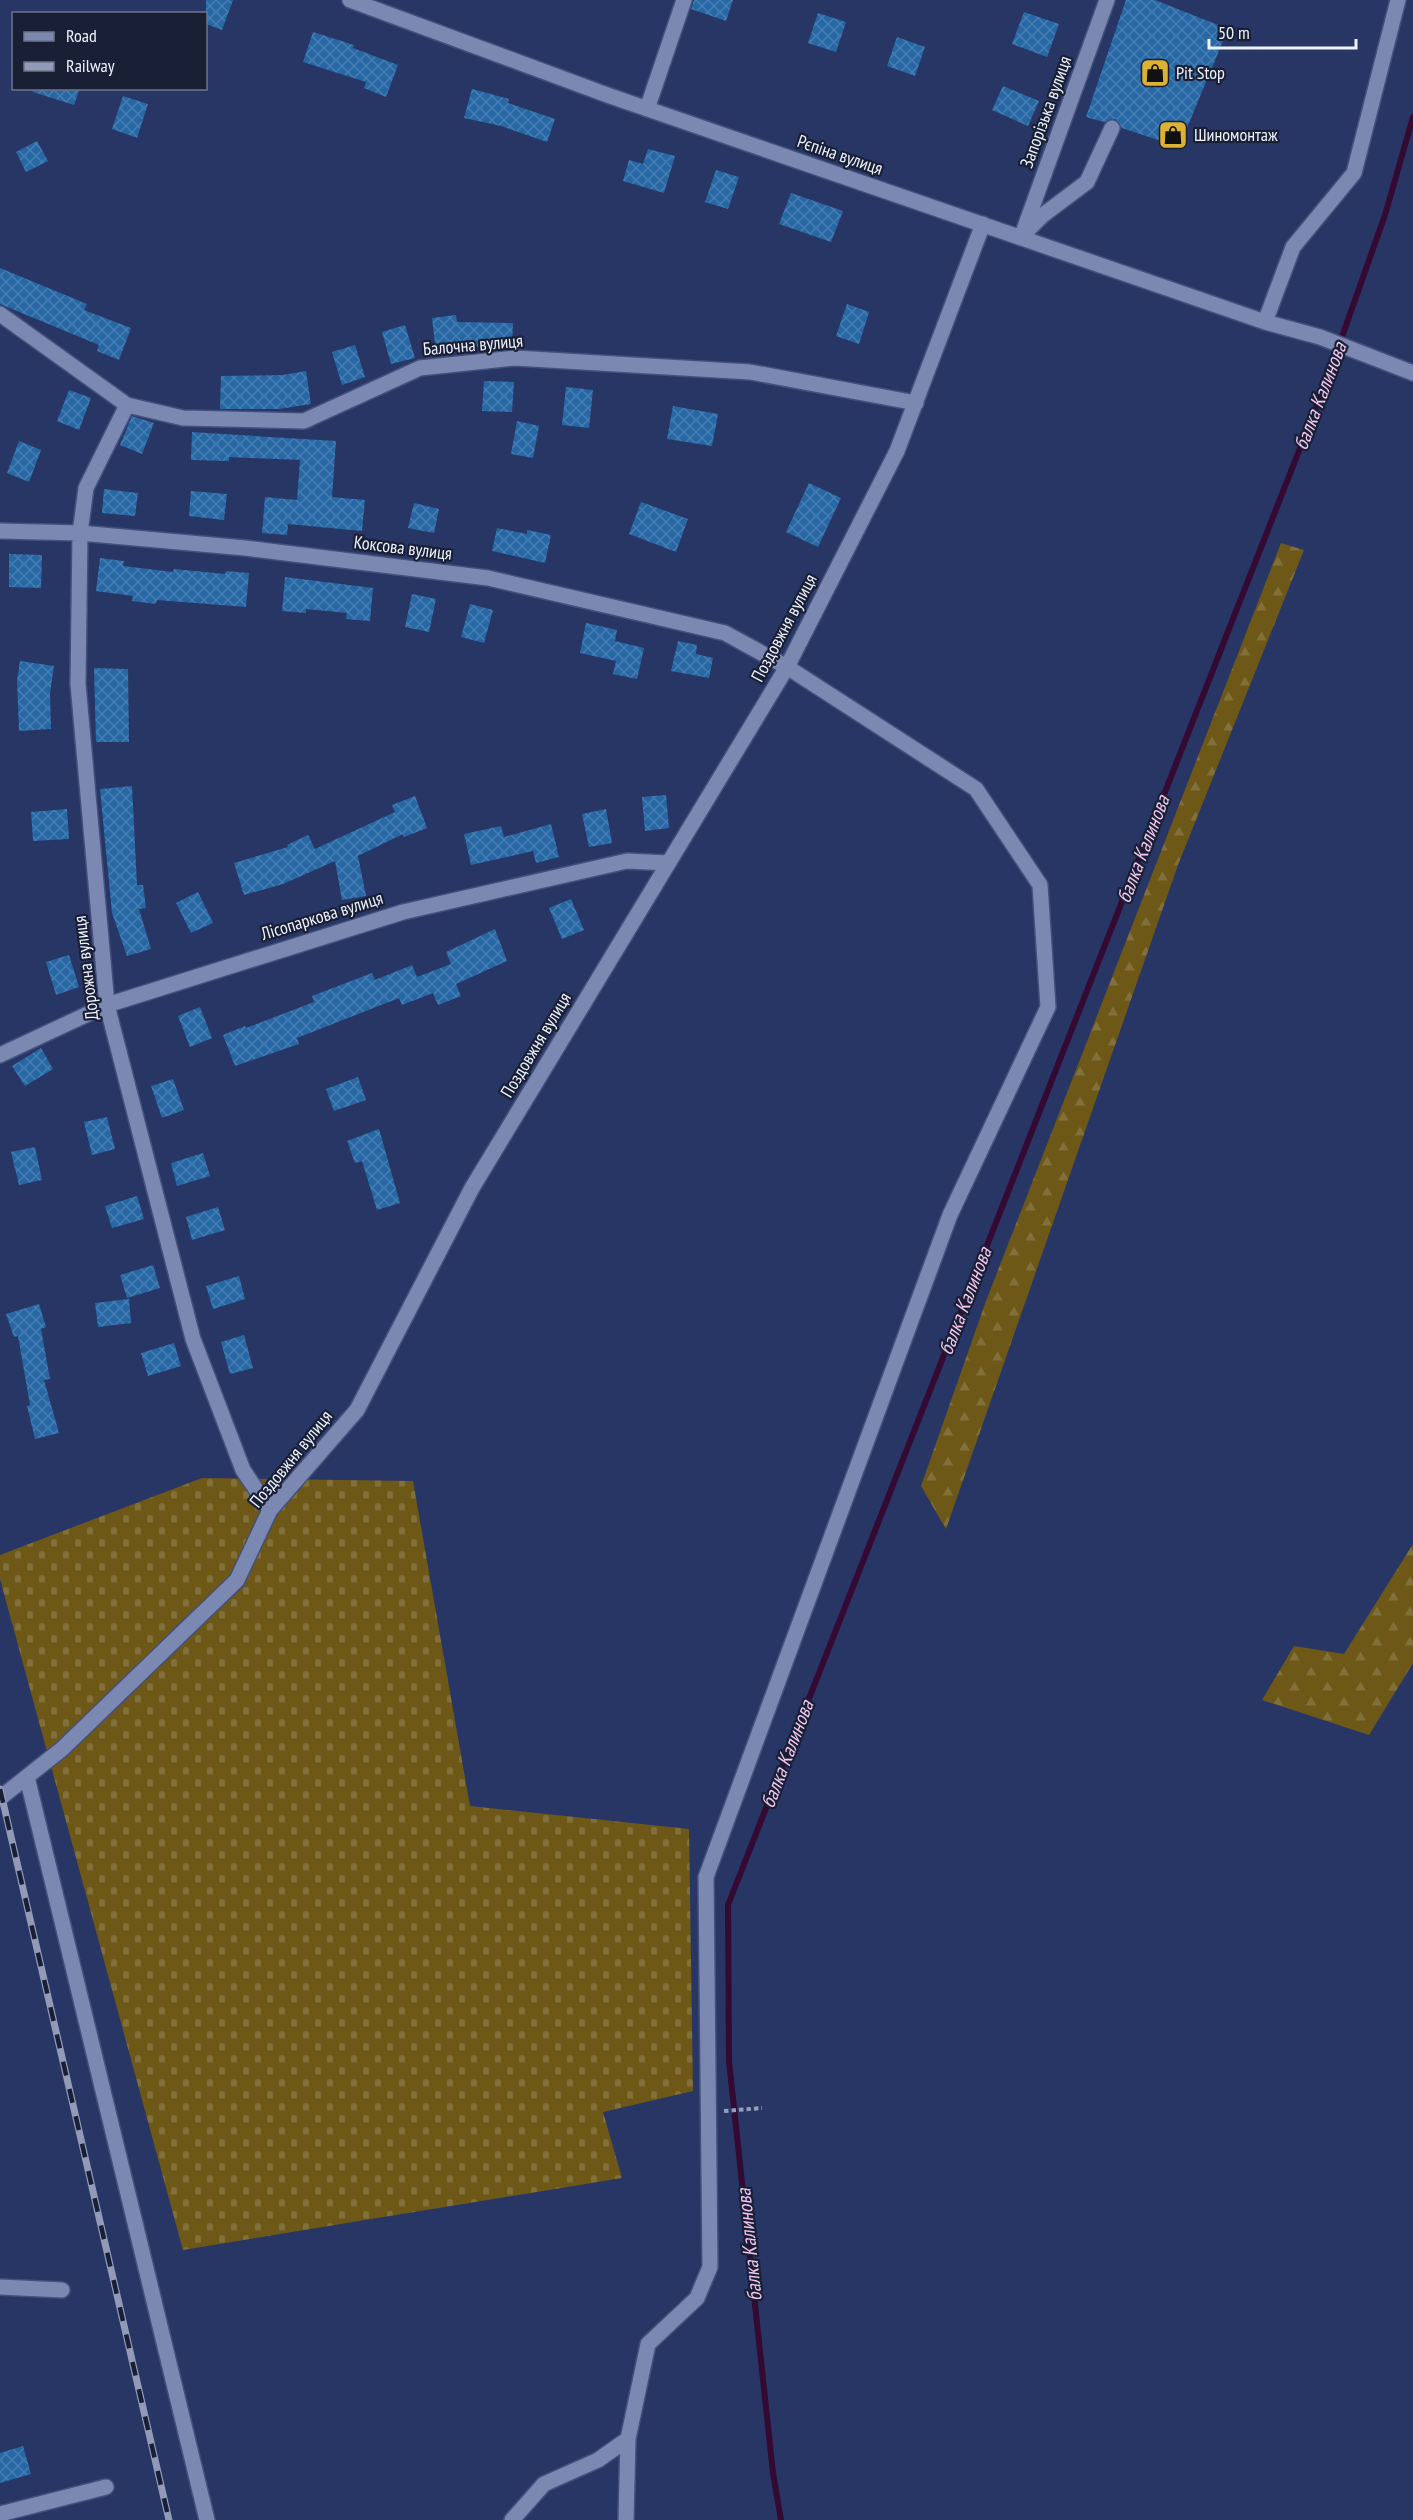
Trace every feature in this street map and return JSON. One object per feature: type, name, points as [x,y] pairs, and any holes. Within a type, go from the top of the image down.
[{"type":"street","name":"Рєпіна вулиця","points":[[350,0],[647,108],[1021,238],[1265,322],[1320,337],[1413,374]]},
{"type":"street","points":[[647,108],[684,0]]},
{"type":"street","name":"Запорізька вулиця","points":[[1021,238],[1107,0]]},
{"type":"street","points":[[1265,322],[1293,247],[1354,172],[1398,0]]},
{"type":"street","points":[[1021,238],[1043,215],[1088,182],[1112,128]]},
{"type":"street","name":"Поздовжня вулиця","points":[[0,1798],[62,1749],[237,1580],[270,1510],[357,1410],[472,1188],[787,667],[897,451],[982,224]]},
{"type":"street","name":"Балочна вулиця","points":[[0,314],[127,405],[183,418],[304,421],[420,368],[515,358],[750,372],[916,403]]},
{"type":"street","name":"Дорожна вулиця","points":[[127,405],[86,488],[80,533],[78,684],[107,1005],[193,1340],[243,1470],[270,1510]]},
{"type":"street","name":"Коксова вулиця","points":[[0,531],[80,533],[245,548],[488,578],[725,633],[787,667],[976,789],[1040,885],[1048,1006],[950,1215],[706,1877],[710,2267],[697,2298],[648,2344],[628,2439],[626,2520]]},
{"type":"street","name":"Лісопаркова вулиця","points":[[0,1055],[107,1005],[403,912],[627,861],[668,863]]},
{"type":"street","points":[[27,1777],[207,2520]]},
{"type":"street","points":[[0,2287],[62,2290]]},
{"type":"street","points":[[512,2520],[544,2484],[598,2460],[628,2439]]},
{"type":"street","points":[[0,2514],[106,2487]]},
{"type":"path","points":[[713,2111],[762,2108]]},
{"type":"green space","points":[[1281,543],[1304,550],[1178,865],[946,1529],[921,1486],[986,1301]]},
{"type":"green space","points":[[202,1478],[413,1481],[470,1806],[689,1829],[693,2091],[603,2112],[622,2178],[183,2250],[0,1579],[0,1555]]},
{"type":"green space","points":[[1413,1544],[1413,1663],[1369,1735],[1262,1700],[1294,1646],[1344,1654]]},
{"type":"building","points":[[206,0],[233,0],[222,30],[207,24]]},
{"type":"building","points":[[694,0],[733,0],[726,21],[691,9]]},
{"type":"building","name":"Pit Stop","points":[[1126,0],[1155,0],[1228,29],[1179,147],[1122,128],[1116,119],[1104,122],[1086,117]]},
{"type":"building","points":[[1024,12],[1059,24],[1047,57],[1012,44]]},
{"type":"building","points":[[818,13],[846,22],[836,52],[808,43]]},
{"type":"building","points":[[313,32],[354,45],[353,48],[398,65],[386,97],[364,88],[366,82],[303,62]]},
{"type":"building","points":[[897,37],[925,47],[915,76],[887,66]]},
{"type":"building","points":[[1003,86],[1039,101],[1028,126],[992,110]]},
{"type":"building","points":[[472,89],[509,99],[508,103],[555,119],[547,142],[501,126],[464,118]]},
{"type":"building","points":[[33,90],[79,90],[74,105],[33,92]]},
{"type":"building","points":[[123,96],[148,104],[137,138],[112,129]]},
{"type":"building","points":[[37,141],[48,161],[26,172],[16,152]]},
{"type":"building","points":[[648,149],[675,156],[664,193],[623,181],[629,160],[643,164]]},
{"type":"building","points":[[716,170],[739,177],[728,209],[705,202]]},
{"type":"building","points":[[791,193],[843,211],[831,242],[779,224]]},
{"type":"building","points":[[0,268],[87,304],[84,310],[131,328],[119,360],[97,351],[99,345],[0,304]]},
{"type":"building","points":[[847,304],[869,312],[859,344],[836,336]]},
{"type":"building","points":[[456,315],[457,322],[513,323],[512,347],[459,346],[460,349],[436,352],[432,318]]},
{"type":"building","points":[[405,325],[415,358],[391,364],[382,332]]},
{"type":"building","points":[[355,345],[365,377],[342,385],[332,352]]},
{"type":"building","points":[[306,371],[311,404],[279,409],[220,409],[221,376],[283,375]]},
{"type":"building","points":[[484,381],[514,382],[512,412],[482,411]]},
{"type":"building","points":[[566,387],[593,390],[589,428],[562,425]]},
{"type":"building","points":[[69,390],[91,398],[79,430],[57,421]]},
{"type":"building","points":[[673,406],[718,414],[712,446],[667,439]]},
{"type":"building","points":[[132,416],[154,423],[142,454],[120,445]]},
{"type":"building","points":[[517,421],[539,426],[533,458],[511,454]]},
{"type":"building","points":[[192,432],[336,441],[332,497],[365,500],[362,531],[288,524],[287,535],[262,533],[265,497],[297,500],[300,460],[229,457],[229,461],[191,460]]},
{"type":"building","points":[[19,441],[41,450],[29,482],[7,473]]},
{"type":"building","points":[[809,483],[841,498],[818,547],[786,532]]},
{"type":"building","points":[[104,489],[138,493],[135,516],[102,513]]},
{"type":"building","points":[[191,491],[227,494],[224,520],[189,516]]},
{"type":"building","points":[[641,502],[688,519],[676,552],[629,534]]},
{"type":"building","points":[[414,503],[439,509],[434,533],[408,528]]},
{"type":"building","points":[[497,528],[527,534],[527,530],[551,535],[545,563],[492,551]]},
{"type":"building","points":[[9,554],[42,555],[41,588],[9,587]]},
{"type":"building","points":[[100,558],[124,561],[123,566],[173,572],[174,569],[225,574],[226,571],[249,573],[246,607],[157,600],[156,604],[132,601],[133,596],[96,591]]},
{"type":"building","points":[[285,577],[373,588],[370,621],[346,619],[347,613],[306,609],[306,613],[282,611]]},
{"type":"building","points":[[412,594],[436,599],[429,632],[405,627]]},
{"type":"building","points":[[470,604],[493,610],[484,643],[461,637]]},
{"type":"building","points":[[586,623],[617,630],[615,641],[644,648],[637,679],[613,674],[616,661],[580,653]]},
{"type":"building","points":[[678,641],[697,645],[696,654],[713,658],[709,678],[671,671]]},
{"type":"building","points":[[20,661],[54,666],[50,693],[51,729],[19,731],[17,681]]},
{"type":"building","points":[[94,668],[128,669],[129,742],[96,742]]},
{"type":"building","points":[[132,786],[137,885],[143,885],[146,908],[139,909],[151,949],[127,956],[112,913],[100,789]]},
{"type":"building","points":[[666,795],[669,828],[645,831],[642,797]]},
{"type":"building","points":[[415,796],[427,828],[404,837],[403,834],[358,856],[366,896],[342,900],[335,861],[283,884],[244,895],[234,863],[288,847],[287,845],[308,835],[315,849],[395,812],[392,805]]},
{"type":"building","points":[[67,809],[69,839],[33,841],[31,812]]},
{"type":"building","points":[[606,809],[612,843],[589,847],[582,814]]},
{"type":"building","points":[[551,824],[559,857],[536,863],[533,851],[471,865],[464,834],[501,826],[504,837]]},
{"type":"building","points":[[198,892],[213,923],[191,933],[176,903]]},
{"type":"building","points":[[571,899],[584,930],[562,939],[549,908]]},
{"type":"building","points":[[495,929],[507,961],[456,984],[461,996],[438,1005],[433,993],[402,1005],[399,998],[297,1038],[299,1044],[235,1066],[223,1035],[314,1002],[312,996],[372,973],[375,980],[412,965],[417,977],[451,964],[446,952]]},
{"type":"building","points":[[69,955],[79,987],[56,995],[46,962]]},
{"type":"building","points":[[200,1007],[212,1038],[190,1047],[178,1016]]},
{"type":"building","points":[[41,1048],[53,1069],[25,1086],[12,1066]]},
{"type":"building","points":[[358,1077],[366,1100],[334,1111],[326,1089]]},
{"type":"building","points":[[173,1079],[184,1110],[162,1118],[151,1086]]},
{"type":"building","points":[[107,1117],[115,1149],[92,1155],[84,1122]]},
{"type":"building","points":[[379,1129],[400,1203],[377,1210],[362,1161],[355,1163],[347,1141]]},
{"type":"building","points":[[35,1147],[42,1180],[19,1185],[11,1152]]},
{"type":"building","points":[[203,1153],[210,1176],[177,1186],[171,1163]]},
{"type":"building","points":[[137,1196],[144,1219],[112,1228],[105,1206]]},
{"type":"building","points":[[218,1207],[225,1230],[192,1240],[186,1217]]},
{"type":"building","points":[[153,1265],[160,1288],[127,1298],[120,1275]]},
{"type":"building","points":[[239,1276],[245,1299],[213,1309],[206,1286]]},
{"type":"building","points":[[129,1299],[131,1323],[98,1327],[95,1303]]},
{"type":"building","points":[[39,1304],[46,1327],[41,1329],[50,1379],[44,1380],[59,1433],[35,1439],[27,1406],[30,1405],[18,1336],[14,1337],[6,1314]]},
{"type":"building","points":[[244,1335],[253,1368],[230,1374],[221,1342]]},
{"type":"building","points":[[174,1343],[181,1366],[148,1376],[141,1353]]},
{"type":"building","points":[[23,2446],[31,2474],[0,2483],[0,2453]]},
{"type":"waterway","name":"балка Калинова","points":[[781,2520],[773,2473],[729,2061],[728,1905],[1326,382],[1385,215],[1413,117]]},
{"type":"railway","points":[[0,1789],[169,2520]]},
{"type":"place","name":"Pit Stop","points":[[1155,73]]},
{"type":"place","name":"Шиномонтаж","points":[[1173,135]]}]
